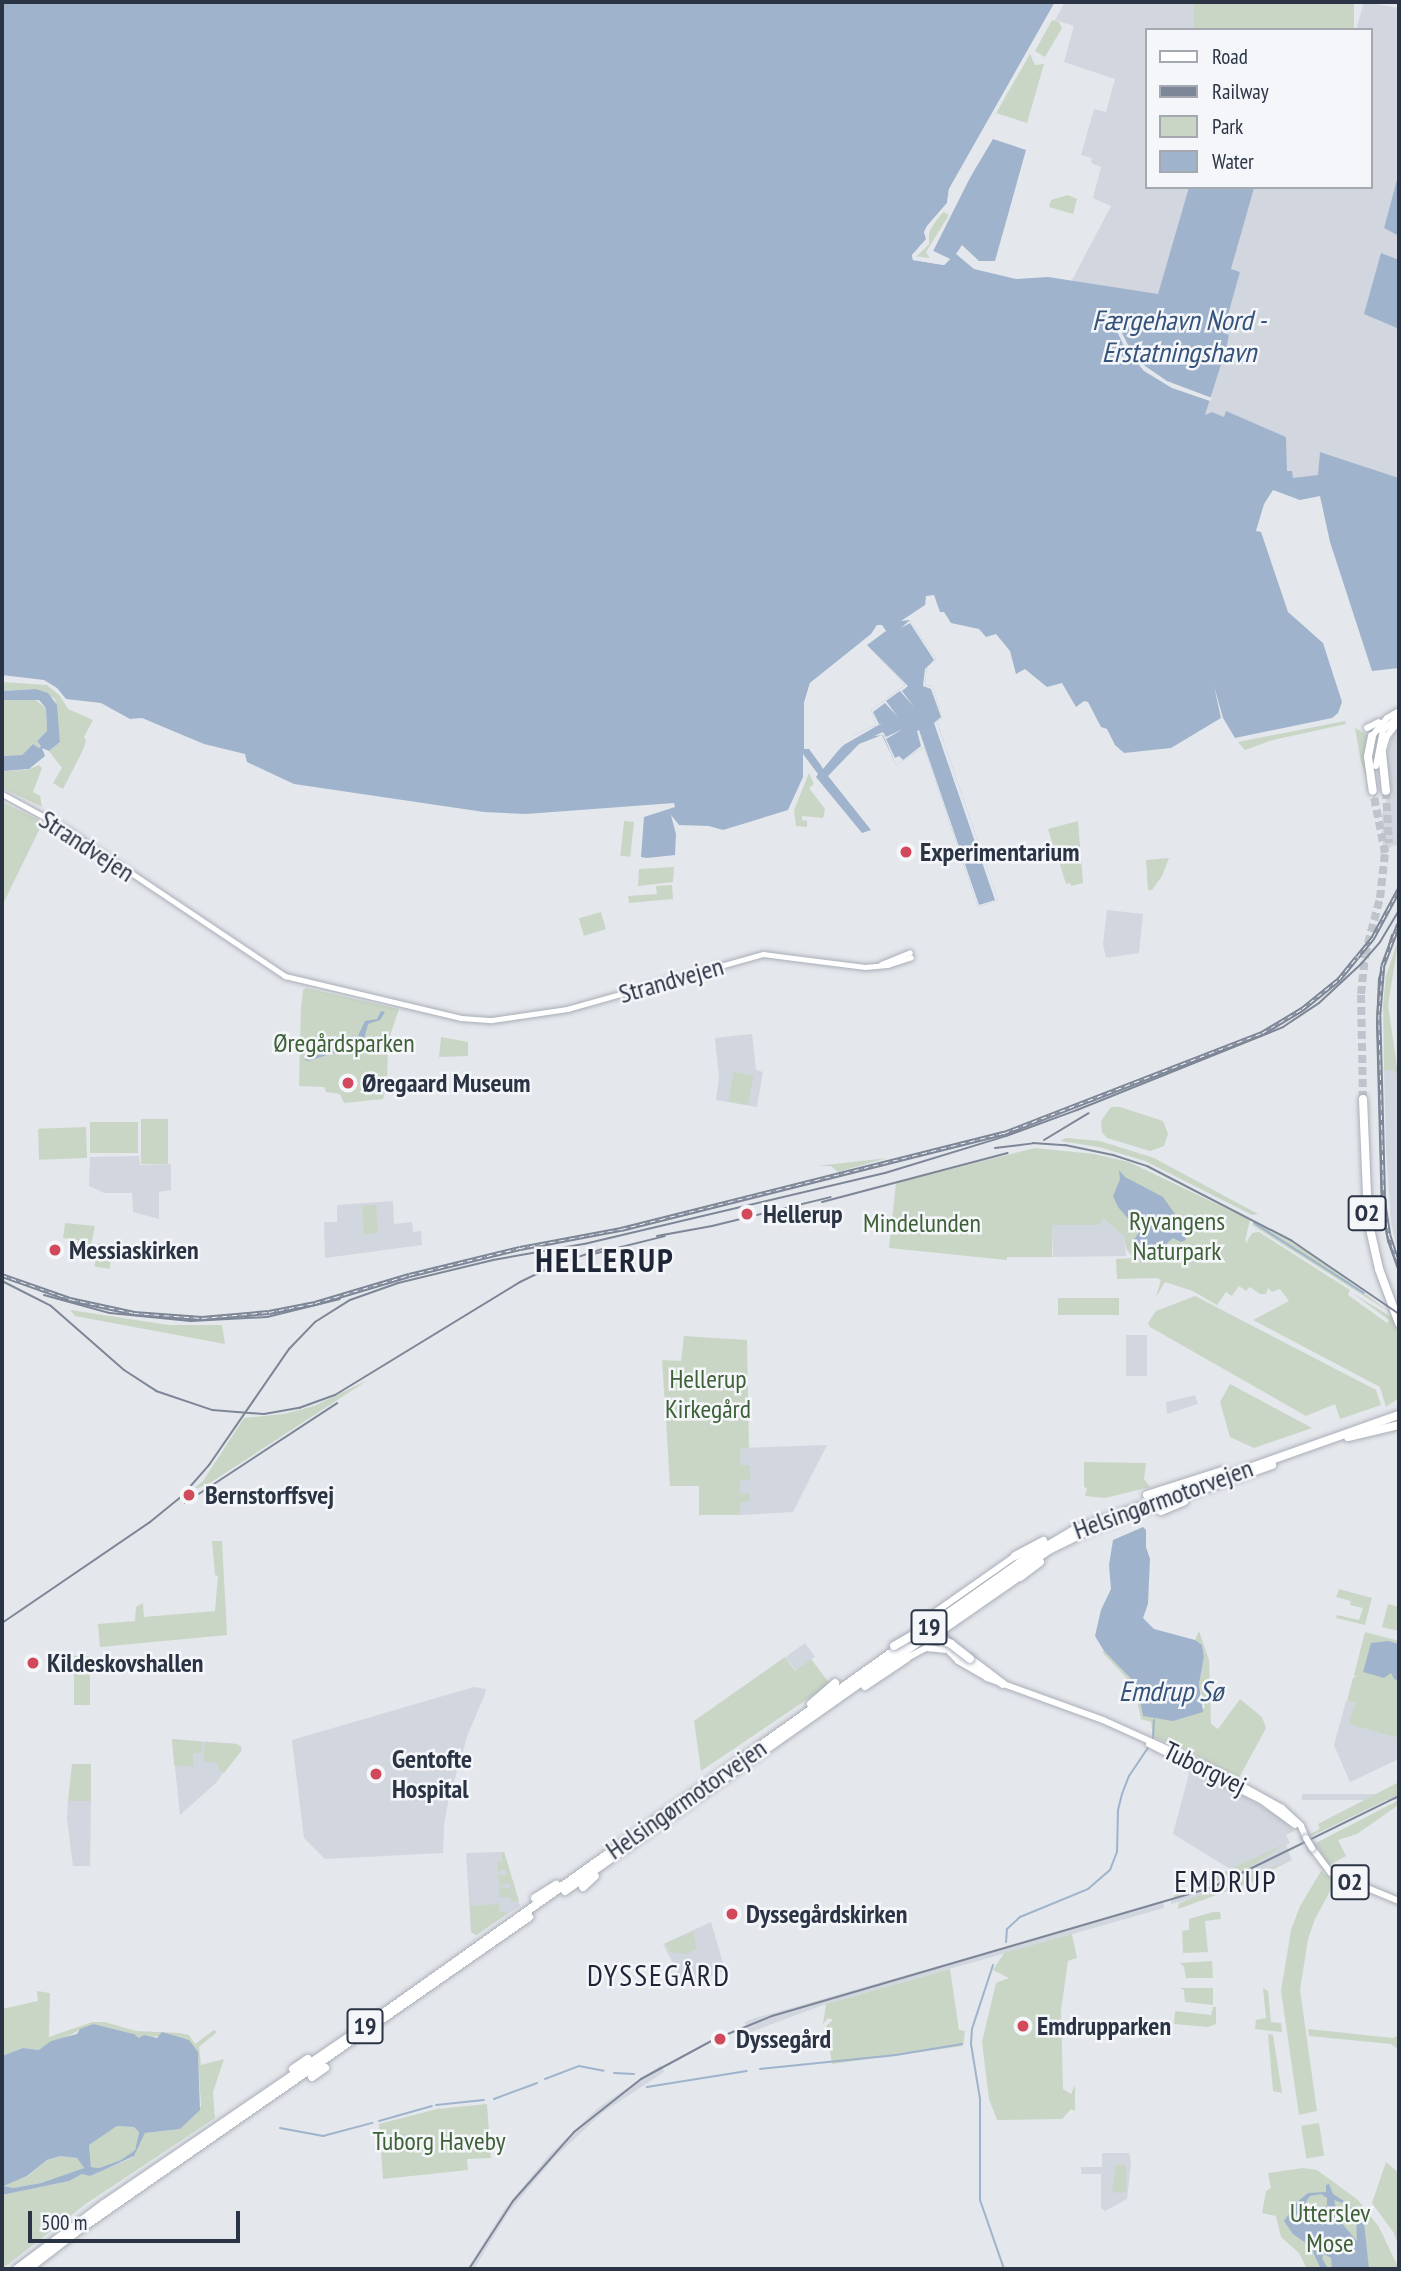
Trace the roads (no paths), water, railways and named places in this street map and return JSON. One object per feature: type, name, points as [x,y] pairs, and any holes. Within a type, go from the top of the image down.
[{"type":"highway","points":[[1371,734],[1368,757],[1373,792]]},
{"type":"highway","points":[[1382,753],[1385,790]]},
{"type":"highway","name":"O2","points":[[1399,1308],[1382,1263],[1371,1213],[1365,1099],[1368,1220],[1380,1269],[1399,1323]]},
{"type":"highway","points":[[1349,1434],[1399,1415]]},
{"type":"highway","points":[[1349,1434],[1376,1432],[1399,1425]]},
{"type":"highway","name":"Helsingørmotorvejen","points":[[708,1787],[737,1763],[1033,1553],[1074,1530],[1349,1434]]},
{"type":"highway","name":"Helsingørmotorvejen","points":[[17,2269],[104,2204],[368,2024],[666,1813],[756,1756],[1039,1557],[1072,1538],[1124,1517],[1349,1434]]},
{"type":"highway","points":[[1147,1495],[1286,1454]]},
{"type":"highway","points":[[1161,1511],[1251,1472]]},
{"type":"highway","name":"O2","points":[[1016,1556],[1080,1524],[1131,1509]]},
{"type":"highway","points":[[1020,1577],[1063,1547],[1124,1517]]},
{"type":"highway","points":[[776,1730],[910,1636],[925,1634],[945,1640],[1003,1684]]},
{"type":"highway","points":[[756,1756],[907,1658]]},
{"type":"highway","points":[[737,1763],[835,1683]]},
{"type":"highway","name":"Helsingørmotorvejen","points":[[30,2269],[628,1847],[693,1797]]},
{"type":"highway","points":[[535,1898],[666,1813]]},
{"type":"highway","points":[[583,1887],[626,1853],[628,1847]]},
{"type":"highway","points":[[293,2069],[368,2024]]},
{"type":"highway","points":[[237,2121],[325,2068]]},
{"type":"highway","points":[[104,2204],[176,2148]]},
{"type":"highway","points":[[11,2269],[61,2235]]},
{"type":"main road","points":[[1371,734],[1383,729],[1396,718]]},
{"type":"main road","points":[[1371,734],[1396,718]]},
{"type":"main road","points":[[1382,753],[1396,718]]},
{"type":"main road","points":[[1376,766],[1383,729]]},
{"type":"main road","name":"Strandvejen","points":[[2,795],[61,826],[285,976],[465,1018],[492,1020],[569,1009],[763,954],[857,967],[878,966],[911,955]]},
{"type":"main road","name":"Tuborgvej","points":[[972,1669],[926,1622],[1016,1556]]},
{"type":"main road","points":[[937,1634],[1020,1577]]},
{"type":"main road","name":"Tuborgvej","points":[[937,1634],[948,1652],[972,1669],[1003,1684],[1090,1716],[1261,1800],[1288,1818],[1331,1873],[1399,1901]]},
{"type":"main road","points":[[907,1658],[929,1647],[948,1652]]},
{"type":"water","name":"Færgehavn Nord - Erstatningshavn","points":[[2,2],[1055,2],[949,189],[947,203],[927,226],[924,232],[927,239],[912,255],[913,260],[944,265],[950,259],[933,251],[968,181],[993,139],[1026,150],[995,261],[979,261],[962,245],[956,254],[974,269],[1016,279],[1048,277],[1158,294],[1188,189],[1254,189],[1231,269],[1240,272],[1223,333],[1229,335],[1226,349],[1205,415],[1212,412],[1224,417],[1226,411],[1286,437],[1287,471],[1292,471],[1293,478],[1318,475],[1320,452],[1399,478],[1399,668],[1372,671],[1330,542],[1320,496],[1300,500],[1273,490],[1264,504],[1256,531],[1261,532],[1288,612],[1323,643],[1342,702],[1338,713],[1332,718],[1235,738],[1223,718],[1214,686],[1221,718],[1171,748],[1124,753],[1115,745],[1107,729],[1101,727],[1088,702],[1084,701],[1076,707],[1062,683],[1047,687],[1025,669],[1016,674],[1010,651],[996,634],[986,637],[979,629],[951,623],[944,612],[940,612],[934,595],[926,596],[925,605],[901,621],[910,620],[936,659],[927,667],[925,684],[933,687],[942,718],[937,722],[998,900],[978,907],[924,747],[896,765],[882,735],[859,744],[828,776],[871,830],[862,833],[816,777],[818,774],[803,754],[803,777],[788,810],[723,830],[709,826],[679,825],[671,815],[676,834],[675,855],[647,858],[641,857],[644,817],[675,807],[674,803],[526,814],[484,812],[294,784],[247,762],[245,754],[204,744],[142,718],[130,719],[101,703],[66,699],[57,688],[44,680],[2,675]],"holes":[[[877,625],[882,625],[886,631],[867,645],[905,685],[871,710],[876,725],[854,735],[827,761],[820,764],[809,749],[804,748],[804,703],[810,683],[872,634]]]},
{"type":"water","points":[[1399,172],[1399,236],[1384,228]]},
{"type":"water","points":[[1381,253],[1399,260],[1399,329],[1364,314]]},
{"type":"water","points":[[36,689],[48,693],[57,705],[60,742],[49,751],[42,748],[45,756],[29,769],[2,771],[2,756],[22,755],[33,744],[39,748],[41,746],[37,741],[47,731],[46,708],[39,700],[2,700],[2,691]]},
{"type":"water","points":[[381,1011],[385,1012],[380,1020],[368,1024],[364,1039],[359,1045],[308,1061],[304,1059],[328,1052],[345,1037],[358,1036],[365,1021],[377,1019]]},
{"type":"water","points":[[1119,1170],[1125,1177],[1163,1197],[1180,1221],[1186,1240],[1181,1242],[1173,1238],[1156,1253],[1141,1244],[1134,1245],[1132,1242],[1138,1230],[1118,1207],[1113,1196],[1120,1179]]},
{"type":"water","name":"Emdrup Sø","points":[[1143,1527],[1146,1530],[1146,1547],[1150,1559],[1148,1604],[1143,1618],[1154,1629],[1195,1640],[1202,1645],[1204,1657],[1199,1684],[1203,1712],[1173,1721],[1143,1716],[1137,1685],[1104,1651],[1095,1636],[1101,1610],[1111,1589],[1109,1565],[1113,1540]]},
{"type":"water","points":[[1388,1641],[1399,1644],[1399,1681],[1394,1679],[1391,1673],[1384,1678],[1363,1672],[1371,1643]]},
{"type":"water","points":[[93,2024],[134,2034],[139,2038],[144,2035],[157,2038],[162,2032],[189,2040],[198,2052],[200,2110],[180,2129],[145,2133],[134,2156],[104,2170],[90,2176],[82,2174],[69,2181],[2,2195],[2,2056],[23,2048],[39,2050],[51,2041],[77,2034],[80,2029]],"holes":[[[117,2126],[134,2127],[139,2132],[135,2150],[121,2160],[99,2168],[91,2167],[89,2145]],[[60,2156],[77,2158],[84,2168],[41,2183],[13,2188],[4,2186],[27,2176],[47,2160]]]},
{"type":"water","points":[[1329,2184],[1333,2194],[1347,2203],[1364,2222],[1369,2269],[1332,2269],[1331,2258],[1324,2254],[1322,2258],[1328,2269],[1321,2269],[1310,2246],[1293,2234],[1284,2221],[1297,2202],[1308,2193],[1326,2192],[1326,2185]],"holes":[[[1321,2194],[1327,2198],[1327,2206],[1313,2210],[1304,2221],[1293,2220],[1310,2196]],[[1334,2200],[1343,2203],[1356,2217],[1357,2241],[1339,2220]]]},
{"type":"waterway","points":[[1254,1223],[1364,1293]]},
{"type":"waterway","points":[[1153,1738],[1154,1720]]},
{"type":"waterway","points":[[1006,1942],[1007,1929],[1020,1917],[1088,1889],[1110,1870],[1117,1852],[1118,1810],[1122,1794],[1129,1776],[1148,1748]]},
{"type":"waterway","points":[[993,1965],[972,2029],[971,2044],[980,2099],[980,2200],[1004,2269]]},
{"type":"waterway","points":[[760,2069],[896,2055],[962,2044]]},
{"type":"waterway","points":[[545,2079],[579,2066],[604,2071]]},
{"type":"waterway","points":[[647,2087],[747,2071]]},
{"type":"waterway","points":[[614,2073],[634,2074]]},
{"type":"waterway","points":[[494,2099],[537,2083]]},
{"type":"waterway","points":[[436,2105],[484,2100]]},
{"type":"waterway","points":[[379,2121],[432,2106]]},
{"type":"waterway","points":[[280,2128],[323,2136],[372,2123]]},
{"type":"tunnel","points":[[1363,1099],[1361,994],[1365,955],[1380,898],[1385,853],[1373,791]]},
{"type":"tunnel","points":[[1386,791],[1389,843]]},
{"type":"tram line","points":[[2,1623],[150,1522],[181,1497],[209,1465],[289,1349],[315,1322],[350,1300],[398,1283],[493,1260],[584,1244],[885,1173],[1006,1136],[1077,1110],[1283,1027],[1319,1003],[1361,964],[1380,942],[1399,910]]},
{"type":"tram line","points":[[1392,935],[1379,979],[1377,1024],[1382,1210],[1388,1241],[1399,1271]]},
{"type":"tram line","points":[[1044,1140],[1089,1113]]},
{"type":"tram line","points":[[995,1148],[1033,1143],[1065,1145],[1113,1155],[1147,1166],[1292,1241],[1399,1314]]},
{"type":"tram line","points":[[822,1202],[1008,1153]]},
{"type":"tram line","points":[[657,1236],[712,1226],[831,1197]]},
{"type":"tram line","points":[[593,1254],[665,1236]]},
{"type":"tram line","points":[[2,1281],[51,1306],[124,1370],[156,1391],[212,1410],[264,1414],[299,1408],[335,1395],[520,1282],[557,1264],[602,1249]]},
{"type":"tram line","points":[[44,1295],[110,1313],[191,1321],[267,1317],[340,1299]]},
{"type":"tram line","points":[[185,1503],[337,1403]]},
{"type":"tram line","points":[[469,2269],[513,2201],[574,2132],[641,2079],[713,2040],[772,2016],[1211,1888],[1399,1796]]},
{"type":"railway","points":[[2,1275],[70,1299],[134,1313],[202,1318],[269,1312],[315,1303],[409,1275],[520,1248],[621,1229],[1004,1133],[1262,1033],[1302,1009],[1339,979],[1357,957],[1373,937],[1399,889]]},
{"type":"railway","points":[[1399,924],[1383,966],[1379,1015],[1384,1203],[1389,1235],[1399,1266]]},
{"type":"place","name":"Experimentarium","points":[[906,852]]},
{"type":"place","name":"Øregaard Museum","points":[[348,1083]]},
{"type":"place","name":"Hellerup","points":[[747,1214]]},
{"type":"place","name":"Messiaskirken","points":[[55,1250]]},
{"type":"place","name":"Bernstorffsvej","points":[[189,1495]]},
{"type":"place","name":"Kildeskovshallen","points":[[33,1663]]},
{"type":"place","name":"Gentofte Hospital","points":[[376,1774]]},
{"type":"place","name":"Dyssegårdskirken","points":[[732,1914]]},
{"type":"place","name":"Emdrupparken","points":[[1023,2026]]},
{"type":"place","name":"Dyssegård","points":[[720,2039]]},
{"type":"district","name":"HELLERUP","points":[[605,1260]]},
{"type":"district","name":"EMDRUP","points":[[1226,1881]]},
{"type":"district","name":"DYSSEGÅRD","points":[[659,1975]]},
{"type":"park label","name":"Øregårdsparken","points":[[344,1043]]},
{"type":"park label","name":"Mindelunden","points":[[922,1223]]},
{"type":"park label","name":"Ryvangens Naturpark","points":[[1177,1236]]},
{"type":"park label","name":"Hellerup Kirkegård","points":[[708,1394]]},
{"type":"park label","name":"Tuborg Haveby","points":[[439,2141]]},
{"type":"park label","name":"Utterslev Mose","points":[[1330,2228]]}]
